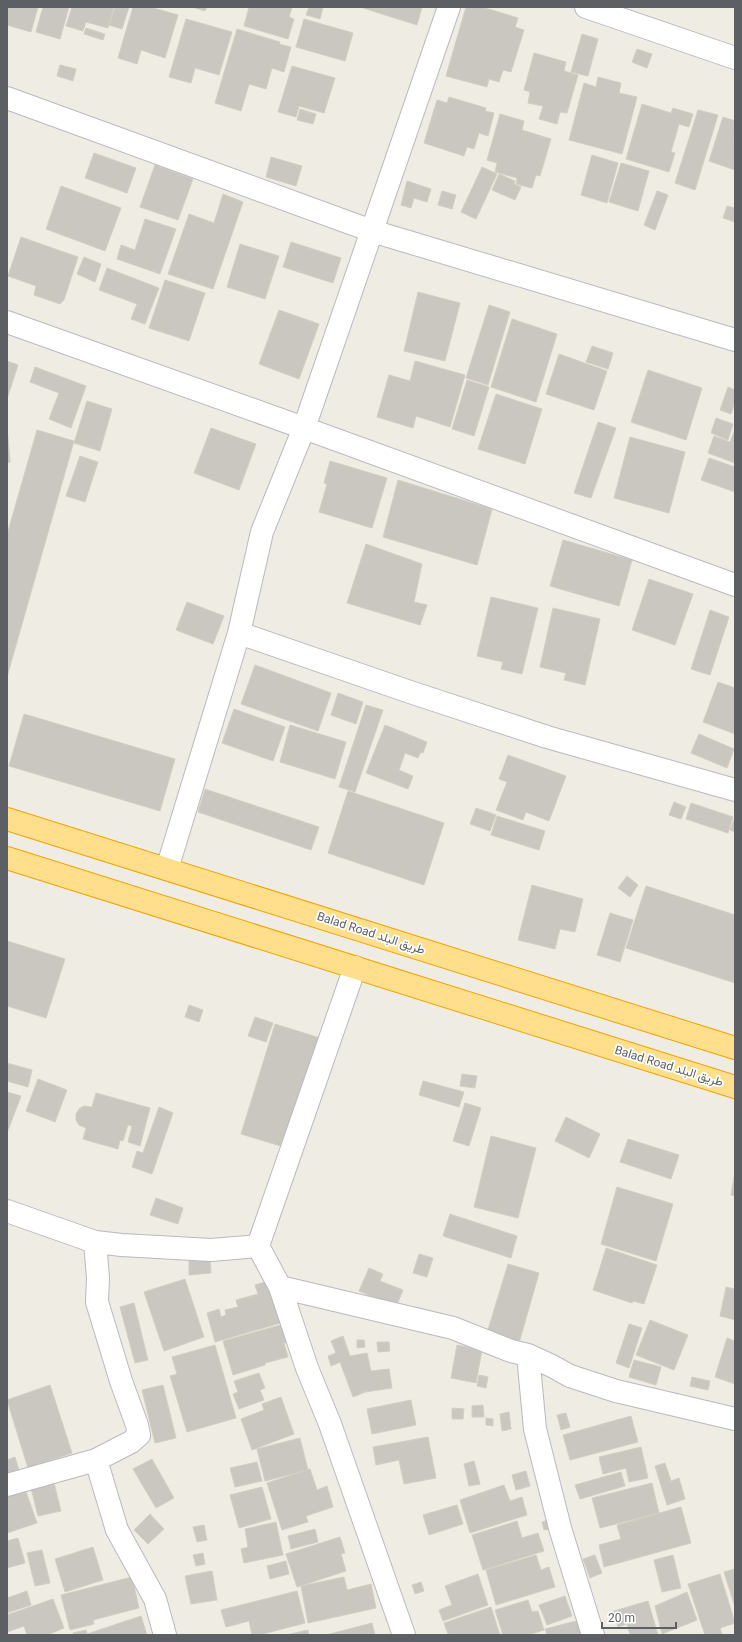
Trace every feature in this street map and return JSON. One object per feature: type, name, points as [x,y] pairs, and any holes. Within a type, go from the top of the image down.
[{"type":"highway","name":"Balad Road طريق البلد","points":[[7,819],[735,1048]]},
{"type":"highway","name":"Balad Road طريق البلد","points":[[7,858],[735,1087]]},
{"type":"street","points":[[167,869],[239,633],[262,532],[304,428],[449,7]]},
{"type":"street","points":[[586,7],[735,58]]},
{"type":"street","points":[[7,98],[372,230],[735,340]]},
{"type":"street","points":[[7,322],[304,428],[735,586]]},
{"type":"street","points":[[239,633],[547,737],[735,790]]},
{"type":"street","points":[[355,967],[258,1246],[280,1287],[307,1368],[330,1424],[404,1635]]},
{"type":"street","points":[[7,1211],[95,1242],[211,1250],[258,1246]]},
{"type":"street","points":[[7,1485],[96,1460],[131,1442],[139,1435],[97,1302],[98,1278],[95,1242]]},
{"type":"street","points":[[280,1287],[453,1328],[511,1351],[528,1355],[570,1376],[616,1391],[735,1419]]},
{"type":"street","points":[[528,1355],[535,1429],[560,1528],[593,1635]]},
{"type":"street","points":[[96,1460],[117,1530],[155,1599],[165,1635]]},
{"type":"building","points":[[7,7],[38,7],[31,32],[7,25]]},
{"type":"building","points":[[43,7],[69,7],[60,39],[36,32]]},
{"type":"building","points":[[72,7],[114,7],[108,28],[86,22],[83,31],[66,26]]},
{"type":"building","points":[[115,7],[129,7],[122,29],[109,25]]},
{"type":"building","points":[[133,7],[150,7],[178,15],[165,58],[141,50],[137,64],[118,58]]},
{"type":"building","points":[[192,7],[207,7],[205,11]]},
{"type":"building","points":[[249,7],[292,7],[289,17],[294,19],[288,39],[244,26]]},
{"type":"building","points":[[309,7],[323,7],[320,19],[306,15]]},
{"type":"building","points":[[363,7],[422,7],[417,25]]},
{"type":"building","points":[[466,7],[482,7],[518,18],[515,27],[524,30],[511,72],[503,70],[499,82],[489,79],[487,87],[446,76]]},
{"type":"building","points":[[186,19],[232,32],[219,75],[195,68],[191,83],[169,77]]},
{"type":"building","points":[[304,19],[353,33],[345,61],[296,47]]},
{"type":"building","points":[[86,28],[105,34],[103,40],[84,34]]},
{"type":"building","points":[[237,29],[280,42],[279,44],[291,47],[284,72],[272,68],[266,89],[249,84],[241,111],[215,103]]},
{"type":"building","points":[[582,34],[598,39],[588,76],[571,72]]},
{"type":"building","points":[[637,49],[652,54],[647,68],[632,62]]},
{"type":"building","points":[[534,53],[566,62],[564,71],[578,75],[567,113],[560,112],[557,124],[539,119],[543,106],[528,103],[530,92],[524,90]]},
{"type":"building","points":[[60,65],[76,69],[73,81],[57,76]]},
{"type":"building","points":[[292,66],[335,78],[324,113],[299,106],[296,117],[278,112]]},
{"type":"building","points":[[598,77],[621,83],[619,93],[637,97],[622,154],[569,140],[584,83],[596,87]]},
{"type":"building","points":[[449,97],[486,108],[485,111],[494,113],[488,136],[479,133],[474,149],[467,147],[464,156],[424,143],[437,100],[447,103]]},
{"type":"building","points":[[642,104],[671,113],[673,108],[693,114],[689,127],[679,124],[671,152],[675,153],[669,172],[626,159]]},
{"type":"building","points":[[300,109],[316,114],[313,124],[297,120]]},
{"type":"building","points":[[698,110],[718,115],[695,190],[675,183]]},
{"type":"building","points":[[500,114],[524,121],[522,130],[551,139],[540,176],[536,175],[532,188],[516,184],[517,178],[495,172],[497,163],[487,160]]},
{"type":"building","points":[[723,117],[735,121],[735,170],[709,161]]},
{"type":"building","points":[[94,153],[136,168],[127,193],[85,178]]},
{"type":"building","points":[[592,155],[618,163],[607,203],[581,195]]},
{"type":"building","points":[[271,157],[302,166],[296,186],[266,177]]},
{"type":"building","points":[[621,163],[649,171],[638,211],[609,202]]},
{"type":"building","points":[[155,165],[193,179],[178,220],[140,207]]},
{"type":"building","points":[[482,167],[497,174],[476,219],[461,212]]},
{"type":"building","points":[[499,174],[515,181],[514,184],[521,187],[515,200],[492,190]]},
{"type":"building","points":[[407,181],[431,189],[427,202],[414,198],[411,208],[401,205]]},
{"type":"building","points":[[61,186],[121,208],[105,251],[46,229]]},
{"type":"building","points":[[442,191],[456,195],[452,209],[438,205]]},
{"type":"building","points":[[657,191],[668,195],[655,230],[644,225]]},
{"type":"building","points":[[223,194],[243,202],[213,289],[168,274],[189,214],[214,223]]},
{"type":"building","points":[[727,206],[735,208],[735,222],[723,218]]},
{"type":"building","points":[[145,219],[176,229],[160,274],[117,259],[121,245],[135,250]]},
{"type":"building","points":[[21,237],[78,257],[64,300],[60,304],[34,295],[36,286],[8,276]]},
{"type":"building","points":[[291,242],[341,258],[333,283],[283,267]]},
{"type":"building","points":[[240,244],[279,256],[265,299],[227,287]]},
{"type":"building","points":[[84,257],[101,264],[95,282],[77,274]]},
{"type":"building","points":[[107,268],[159,288],[145,324],[131,319],[137,304],[99,290]]},
{"type":"building","points":[[165,280],[205,293],[189,341],[149,328]]},
{"type":"building","points":[[418,292],[460,303],[445,361],[404,351]]},
{"type":"building","points":[[489,305],[510,312],[488,385],[466,378]]},
{"type":"building","points":[[279,310],[319,324],[299,379],[259,364]]},
{"type":"building","points":[[512,319],[557,334],[536,402],[491,387]]},
{"type":"building","points":[[592,346],[613,353],[608,369],[586,362]]},
{"type":"building","points":[[559,354],[607,371],[594,410],[546,394]]},
{"type":"building","points":[[7,361],[18,365],[7,399]]},
{"type":"building","points":[[415,361],[465,375],[450,427],[416,416],[413,428],[377,417],[389,375],[410,381]]},
{"type":"building","points":[[35,367],[86,386],[71,428],[49,419],[59,393],[30,382]]},
{"type":"building","points":[[648,370],[702,388],[686,440],[631,422]]},
{"type":"building","points":[[467,380],[489,387],[474,436],[452,429]]},
{"type":"building","points":[[728,387],[735,390],[735,402],[731,414],[720,410]]},
{"type":"building","points":[[496,394],[542,409],[525,464],[478,449]]},
{"type":"building","points":[[87,401],[112,409],[100,451],[74,443]]},
{"type":"building","points":[[716,418],[733,424],[728,440],[711,433]]},
{"type":"building","points":[[598,422],[616,428],[591,498],[574,493]]},
{"type":"building","points":[[7,427],[10,462],[7,463]]},
{"type":"building","points":[[211,428],[256,444],[239,490],[194,473]]},
{"type":"building","points":[[735,429],[735,463],[708,453],[714,436],[730,442]]},
{"type":"building","points":[[37,430],[74,441],[7,677],[7,535]]},
{"type":"building","points":[[630,437],[685,452],[669,513],[614,498]]},
{"type":"building","points":[[80,456],[98,462],[85,502],[66,496]]},
{"type":"building","points":[[709,458],[735,467],[735,492],[701,480]]},
{"type":"building","points":[[330,461],[387,478],[372,528],[319,512],[327,484],[324,483]]},
{"type":"building","points":[[398,480],[492,509],[477,565],[383,537]]},
{"type":"building","points":[[563,540],[632,560],[619,606],[550,586]]},
{"type":"building","points":[[366,544],[422,564],[414,602],[427,605],[420,625],[347,603]]},
{"type":"building","points":[[649,579],[693,594],[675,645],[632,630]]},
{"type":"building","points":[[491,597],[538,608],[522,674],[501,669],[503,662],[477,656]]},
{"type":"building","points":[[187,602],[224,616],[213,644],[176,630]]},
{"type":"building","points":[[553,608],[600,619],[585,685],[564,680],[566,673],[540,667]]},
{"type":"building","points":[[710,610],[729,617],[710,675],[691,669]]},
{"type":"building","points":[[255,665],[331,693],[318,731],[241,704]]},
{"type":"building","points":[[718,682],[735,688],[735,734],[703,722]]},
{"type":"building","points":[[338,693],[363,702],[356,724],[331,715]]},
{"type":"building","points":[[366,705],[383,710],[355,792],[339,787]]},
{"type":"building","points":[[234,709],[285,727],[273,761],[222,743]]},
{"type":"building","points":[[24,714],[175,759],[160,811],[9,766]]},
{"type":"building","points":[[290,725],[346,742],[335,779],[280,762]]},
{"type":"building","points":[[385,725],[427,742],[423,753],[421,752],[418,758],[405,753],[399,770],[413,776],[408,789],[366,773]]},
{"type":"building","points":[[699,734],[734,749],[727,768],[691,753]]},
{"type":"building","points":[[508,755],[566,776],[549,821],[526,812],[523,820],[496,810],[507,782],[499,779]]},
{"type":"building","points":[[205,789],[319,827],[311,850],[198,812]]},
{"type":"building","points":[[348,791],[444,823],[424,885],[328,853]]},
{"type":"building","points":[[674,802],[686,807],[681,819],[669,815]]},
{"type":"building","points":[[691,803],[733,817],[728,833],[686,819]]},
{"type":"building","points":[[476,808],[496,815],[490,831],[470,824]]},
{"type":"building","points":[[497,816],[545,831],[539,850],[491,835]]},
{"type":"building","points":[[735,817],[735,832],[730,830]]},
{"type":"building","points":[[627,876],[638,885],[630,897],[618,888]]},
{"type":"building","points":[[532,885],[583,899],[575,932],[560,929],[555,949],[518,940]]},
{"type":"building","points":[[646,886],[735,915],[735,983],[626,948]]},
{"type":"building","points":[[610,913],[633,920],[620,962],[597,955]]},
{"type":"building","points":[[7,941],[65,959],[46,1018],[7,1006]]},
{"type":"building","points":[[189,1005],[203,1010],[199,1022],[185,1017]]},
{"type":"building","points":[[255,1017],[273,1023],[266,1042],[248,1036]]},
{"type":"building","points":[[275,1024],[320,1038],[287,1148],[241,1134]]},
{"type":"building","points":[[7,1063],[32,1070],[28,1087],[7,1081]]},
{"type":"building","points":[[462,1074],[477,1076],[475,1088],[460,1086]]},
{"type":"building","points":[[38,1079],[67,1090],[55,1122],[26,1111]]},
{"type":"building","points":[[423,1081],[464,1092],[459,1107],[419,1095]]},
{"type":"building","points":[[7,1092],[21,1096],[7,1133]]},
{"type":"building","points":[[96,1093],[150,1108],[140,1146],[128,1142],[132,1126],[128,1125],[123,1141],[120,1140],[118,1149],[83,1139],[86,1128],[79,1125],[76,1120],[76,1114],[79,1109],[84,1106],[92,1107]]},
{"type":"building","points":[[465,1103],[481,1108],[469,1146],[453,1141]]},
{"type":"building","points":[[159,1107],[173,1113],[152,1174],[132,1167],[137,1151],[143,1153]]},
{"type":"building","points":[[566,1117],[600,1134],[589,1158],[555,1141]]},
{"type":"building","points":[[491,1136],[536,1148],[518,1218],[474,1207]]},
{"type":"building","points":[[628,1139],[679,1155],[671,1179],[620,1162]]},
{"type":"building","points":[[735,1177],[735,1196],[731,1195]]},
{"type":"building","points":[[617,1187],[673,1204],[656,1261],[601,1244]]},
{"type":"building","points":[[156,1198],[183,1208],[178,1224],[150,1215]]},
{"type":"building","points":[[450,1214],[517,1236],[511,1258],[443,1236]]},
{"type":"building","points":[[606,1248],[657,1265],[644,1304],[633,1301],[632,1303],[593,1290]]},
{"type":"building","points":[[419,1254],[433,1258],[427,1277],[413,1273]]},
{"type":"building","points":[[210,1258],[211,1273],[189,1275],[189,1259]]},
{"type":"building","points":[[508,1264],[539,1273],[519,1343],[487,1333]]},
{"type":"building","points":[[369,1268],[383,1274],[380,1281],[403,1290],[396,1307],[359,1291]]},
{"type":"building","points":[[185,1279],[204,1337],[164,1351],[144,1292]]},
{"type":"building","points":[[268,1281],[284,1322],[215,1342],[207,1313],[219,1309],[221,1317],[226,1315],[225,1310],[238,1307],[236,1300],[258,1294],[255,1285]]},
{"type":"building","points":[[726,1287],[735,1289],[735,1320],[720,1316]]},
{"type":"building","points":[[134,1303],[148,1360],[135,1363],[120,1307]]},
{"type":"building","points":[[650,1320],[688,1335],[674,1370],[636,1355]]},
{"type":"building","points":[[284,1324],[289,1342],[284,1343],[288,1357],[265,1363],[265,1365],[233,1375],[223,1341]]},
{"type":"building","points":[[629,1324],[642,1328],[629,1368],[616,1363]]},
{"type":"building","points":[[343,1336],[350,1356],[367,1353],[371,1371],[389,1369],[392,1388],[365,1392],[353,1397],[340,1362],[331,1366],[328,1356],[336,1353],[331,1341]]},
{"type":"building","points":[[727,1338],[735,1341],[735,1384],[715,1377]]},
{"type":"building","points":[[357,1340],[364,1340],[365,1347],[357,1348]]},
{"type":"building","points":[[377,1342],[389,1342],[390,1351],[378,1352]]},
{"type":"building","points":[[215,1345],[236,1418],[187,1432],[170,1376],[177,1374],[172,1357]]},
{"type":"building","points":[[457,1345],[482,1350],[476,1383],[451,1378]]},
{"type":"building","points":[[634,1360],[661,1367],[656,1385],[629,1377]]},
{"type":"building","points":[[259,1373],[265,1388],[260,1390],[264,1400],[239,1409],[233,1394],[238,1392],[234,1381]]},
{"type":"building","points":[[479,1375],[488,1377],[486,1388],[477,1386]]},
{"type":"building","points":[[692,1377],[710,1381],[708,1390],[690,1386]]},
{"type":"building","points":[[50,1385],[72,1453],[28,1468],[7,1400]]},
{"type":"building","points":[[163,1385],[176,1438],[155,1443],[142,1390]]},
{"type":"building","points":[[281,1397],[294,1434],[252,1450],[241,1419],[264,1410],[262,1404]]},
{"type":"building","points":[[411,1400],[416,1425],[372,1434],[367,1409]]},
{"type":"building","points":[[483,1405],[484,1417],[472,1417],[472,1406]]},
{"type":"building","points":[[452,1408],[464,1409],[463,1419],[452,1419]]},
{"type":"building","points":[[509,1412],[511,1429],[502,1431],[500,1414]]},
{"type":"building","points":[[566,1413],[570,1427],[561,1430],[557,1415]]},
{"type":"building","points":[[631,1416],[638,1442],[570,1460],[563,1435]]},
{"type":"building","points":[[486,1418],[493,1419],[493,1426],[486,1425]]},
{"type":"building","points":[[428,1437],[436,1478],[404,1484],[399,1460],[376,1465],[373,1447]]},
{"type":"building","points":[[300,1438],[308,1470],[265,1481],[257,1449]]},
{"type":"building","points":[[641,1447],[648,1478],[629,1482],[626,1468],[603,1474],[599,1457]]},
{"type":"building","points":[[15,1457],[20,1473],[7,1477],[7,1460]]},
{"type":"building","points":[[152,1459],[174,1498],[156,1508],[133,1469]]},
{"type":"building","points":[[474,1461],[480,1484],[469,1486],[464,1464]]},
{"type":"building","points":[[257,1462],[262,1481],[235,1487],[230,1468]]},
{"type":"building","points":[[665,1463],[671,1481],[679,1478],[685,1499],[667,1505],[655,1466]]},
{"type":"building","points":[[310,1469],[317,1490],[327,1486],[333,1507],[306,1516],[308,1522],[282,1530],[267,1483]]},
{"type":"building","points":[[526,1471],[530,1486],[516,1490],[512,1475]]},
{"type":"building","points":[[621,1472],[625,1486],[580,1499],[575,1485]]},
{"type":"building","points":[[53,1479],[61,1511],[38,1516],[30,1484]]},
{"type":"building","points":[[652,1483],[659,1513],[600,1528],[592,1498]]},
{"type":"building","points":[[504,1485],[510,1501],[522,1497],[527,1515],[470,1533],[460,1500]]},
{"type":"building","points":[[24,1486],[37,1523],[7,1533],[7,1492]]},
{"type":"building","points":[[262,1487],[271,1519],[239,1528],[230,1495]]},
{"type":"building","points":[[457,1505],[463,1524],[429,1535],[423,1515]]},
{"type":"building","points":[[681,1507],[691,1543],[604,1567],[599,1545],[621,1539],[617,1525]]},
{"type":"building","points":[[150,1514],[164,1529],[148,1544],[134,1530]]},
{"type":"building","points":[[548,1520],[550,1529],[544,1530],[542,1522]]},
{"type":"building","points":[[517,1521],[522,1538],[538,1533],[544,1551],[483,1570],[472,1535]]},
{"type":"building","points":[[276,1522],[283,1555],[244,1563],[241,1549],[248,1547],[245,1529]]},
{"type":"building","points":[[204,1525],[207,1540],[197,1542],[193,1527]]},
{"type":"building","points":[[315,1529],[318,1542],[291,1549],[288,1536]]},
{"type":"building","points":[[340,1537],[345,1553],[341,1554],[346,1571],[297,1587],[286,1554]]},
{"type":"building","points":[[18,1538],[25,1563],[7,1568],[7,1541]]},
{"type":"building","points":[[93,1547],[103,1580],[65,1592],[55,1559]]},
{"type":"building","points":[[42,1550],[50,1583],[35,1586],[27,1553]]},
{"type":"building","points":[[203,1553],[205,1564],[196,1566],[193,1555]]},
{"type":"building","points":[[536,1555],[541,1570],[549,1567],[555,1587],[496,1605],[486,1570]]},
{"type":"building","points":[[595,1555],[602,1573],[590,1578],[583,1559]]},
{"type":"building","points":[[673,1555],[681,1588],[662,1592],[654,1560]]},
{"type":"building","points":[[286,1561],[289,1574],[270,1579],[267,1566]]},
{"type":"building","points":[[735,1569],[735,1607],[724,1572]]},
{"type":"building","points":[[212,1571],[217,1600],[191,1604],[185,1576]]},
{"type":"building","points":[[478,1574],[488,1605],[443,1621],[439,1610],[452,1605],[445,1586]]},
{"type":"building","points":[[720,1574],[735,1623],[720,1628],[722,1635],[705,1635],[688,1584]]},
{"type":"building","points":[[132,1577],[139,1608],[93,1620],[94,1624],[70,1630],[61,1595]]},
{"type":"building","points":[[344,1577],[347,1590],[371,1584],[376,1608],[308,1623],[301,1586]]},
{"type":"building","points":[[421,1582],[424,1591],[415,1594],[412,1585]]},
{"type":"building","points":[[27,1591],[31,1605],[7,1613],[7,1598]]},
{"type":"building","points":[[297,1591],[305,1623],[259,1635],[252,1635],[249,1621],[226,1627],[221,1610]]},
{"type":"building","points":[[687,1592],[697,1620],[662,1634],[655,1606]]},
{"type":"building","points":[[565,1596],[572,1616],[547,1625],[539,1605]]},
{"type":"building","points":[[53,1599],[64,1628],[47,1635],[27,1635],[24,1626],[7,1632],[7,1615]]},
{"type":"building","points":[[528,1600],[532,1612],[538,1611],[544,1630],[528,1635],[503,1635],[495,1610]]},
{"type":"building","points":[[648,1601],[658,1635],[630,1635],[627,1624],[618,1627],[614,1611]]},
{"type":"building","points":[[491,1607],[500,1635],[446,1635],[448,1634],[444,1623]]},
{"type":"building","points":[[141,1616],[147,1635],[74,1635],[73,1633],[86,1630],[87,1634]]},
{"type":"building","points":[[580,1620],[584,1635],[547,1635],[545,1629]]},
{"type":"building","points":[[372,1623],[375,1635],[326,1635]]},
{"type":"building","points":[[308,1630],[309,1635],[286,1635]]}]
